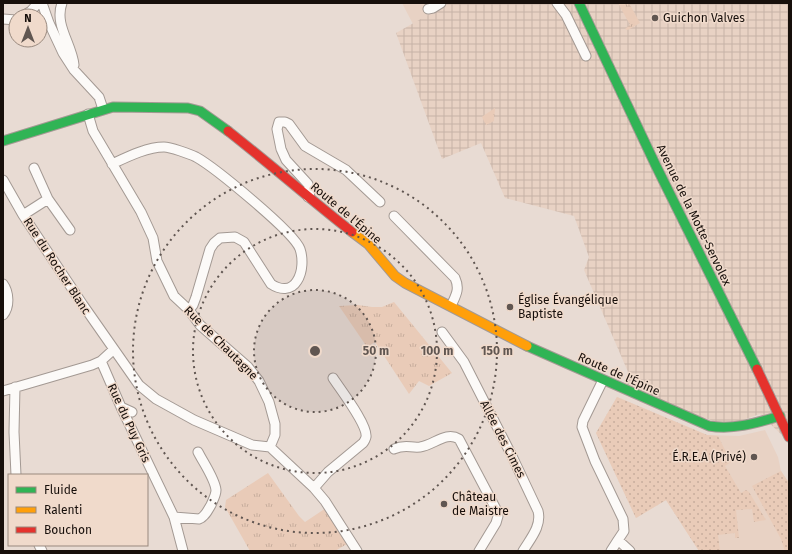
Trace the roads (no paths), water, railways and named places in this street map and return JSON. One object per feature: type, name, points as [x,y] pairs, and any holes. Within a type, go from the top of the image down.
[{"type":"street","points":[[62,3],[60,14],[61,22],[63,32],[73,58],[74,70]]},
{"type":"street","points":[[428,9],[442,3]]},
{"type":"street","points":[[557,3],[566,15],[586,56]]},
{"type":"street","name":"Avenue de la Motte-Servolex","points":[[579,3],[656,166],[789,437]]},
{"type":"street","points":[[48,29],[74,70],[95,91],[99,97],[103,109]]},
{"type":"street","name":"Route de l'Épine","points":[[3,141],[103,109],[127,106],[188,108],[200,111],[224,127],[257,153],[308,197],[368,244],[395,276],[405,283],[539,352],[696,421],[717,428],[738,428],[780,416]]},
{"type":"street","name":"Rue de Chautagne","points":[[88,114],[93,131],[141,212],[153,238],[157,261],[174,296],[189,310],[200,325],[248,368],[259,381],[269,402],[275,424],[275,435],[270,447]]},
{"type":"street","points":[[308,197],[310,192],[308,184],[286,160],[281,149],[276,129],[279,122],[286,122],[289,124],[305,146],[356,174],[380,202]]},
{"type":"street","points":[[112,164],[138,152],[164,147],[195,157],[227,179],[278,223],[295,240],[300,248],[302,258],[300,276],[297,283],[291,288],[284,289],[277,288],[271,284],[244,242],[235,238],[220,238],[210,249],[196,297],[189,310]]},
{"type":"street","points":[[34,168],[48,199],[70,230]]},
{"type":"street","name":"Rue du Rocher Blanc","points":[[3,180],[23,215],[114,350],[133,378],[147,393],[194,420],[238,440],[252,445],[270,447]]},
{"type":"street","points":[[23,215],[48,199]]},
{"type":"street","points":[[394,216],[455,278],[458,284],[458,290],[451,306]]},
{"type":"street","points":[[3,284],[8,291],[8,306],[3,315]]},
{"type":"street","name":"Allée des Cimes","points":[[442,332],[464,362],[512,454],[538,512],[540,519],[538,526],[523,551]]},
{"type":"street","points":[[3,391],[62,375],[101,361],[114,350]]},
{"type":"street","name":"Rue du Puy Gris","points":[[101,361],[121,407],[174,517],[182,551]]},
{"type":"street","points":[[314,488],[328,472],[364,443],[366,437],[365,428],[333,378]]},
{"type":"street","points":[[603,380],[583,421],[582,427],[595,461],[623,519],[624,531],[611,551]]},
{"type":"street","points":[[15,387],[14,432],[16,474]]},
{"type":"street","points":[[121,407],[132,412]]},
{"type":"street","points":[[394,449],[405,445],[420,447],[448,436],[454,436],[459,439],[496,509],[498,516],[496,523],[479,551]]},
{"type":"street","points":[[270,447],[314,488],[325,501],[357,551]]},
{"type":"street","points":[[174,517],[202,518],[216,494],[214,483],[198,452]]},
{"type":"street","points":[[618,540],[630,551]]},
{"type":"place","name":"Guichon Valves","points":[[655,18]]},
{"type":"place","name":"Église Évangélique Baptiste","points":[[510,307]]},
{"type":"place","name":"É.R.E.A (Privé)","points":[[754,457]]},
{"type":"place","name":"Château de Maistre","points":[[444,504]]}]
